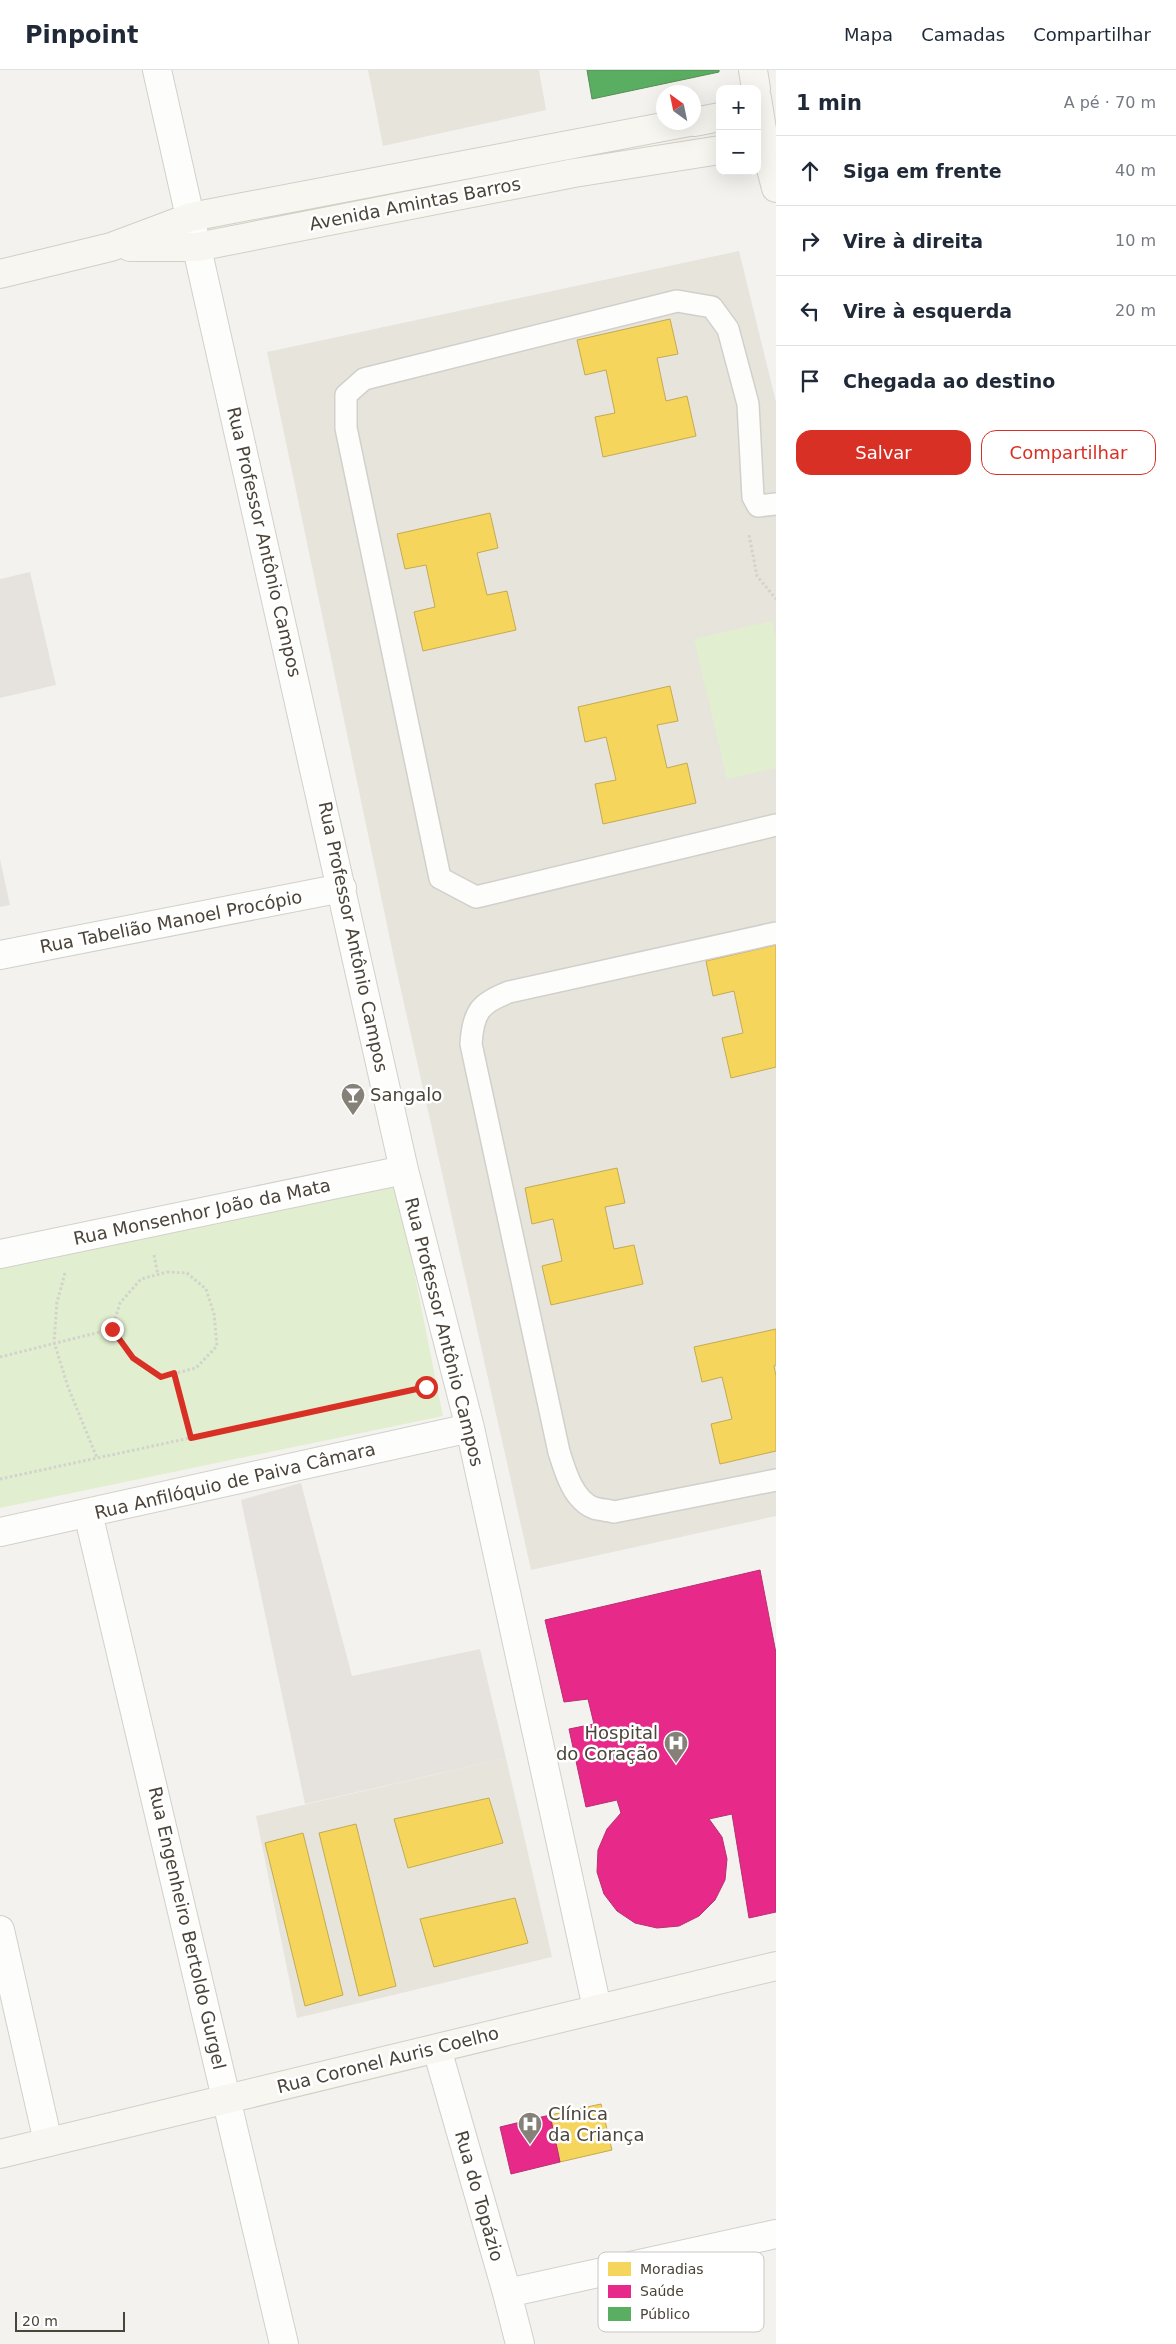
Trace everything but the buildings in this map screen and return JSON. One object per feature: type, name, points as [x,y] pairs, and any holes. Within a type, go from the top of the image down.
[{"type":"main road","points":[[753,70],[757,85]]},
{"type":"main road","points":[[761,102],[766,142],[776,188]]},
{"type":"main road","points":[[701,121],[716,118]]},
{"type":"main road","name":"Avenida Amintas Barros","points":[[0,274],[111,247],[191,218],[656,128]]},
{"type":"main road","name":"Avenida Amintas Barros","points":[[111,247],[198,247],[574,173],[716,151]]},
{"type":"main road","name":"Rua Coronel Auris Coelho","points":[[0,2154],[776,1966]]},
{"type":"street","name":"Rua Professor Antônio Campos","points":[[157,70],[404,1170],[470,1428],[597,2008]]},
{"type":"street","name":"Rua Tabelião Manoel Procópio","points":[[0,955],[342,888]]},
{"type":"street","name":"Rua Monsenhor João da Mata","points":[[0,1254],[404,1170]]},
{"type":"street","name":"Rua Anfilóquio de Paiva Câmara","points":[[0,1532],[470,1428]]},
{"type":"street","name":"Rua Engenheiro Bertoldo Gurgel","points":[[88,1514],[228,2099],[284,2344]]},
{"type":"street","points":[[0,1930],[48,2142]]},
{"type":"street","name":"Rua do Topázio","points":[[437,2049],[520,2344]]},
{"type":"street","points":[[694,2252],[776,2234]]},
{"type":"street","points":[[507,2293],[598,2273]]},
{"type":"lane","points":[[767,505],[752,497],[748,404],[728,328],[712,307],[677,301],[364,379],[346,395],[346,428],[440,878],[476,897],[776,825]]},
{"type":"lane","points":[[776,933],[509,992],[492,999],[481,1007],[472,1026],[471,1044],[559,1452],[575,1491],[586,1503],[594,1508],[614,1512],[776,1480]]},
{"type":"path","points":[[767,505],[749,536],[757,576],[776,599]]},
{"type":"path","points":[[66,1268],[57,1302],[54,1342],[68,1387],[97,1458]]},
{"type":"path","points":[[167,1272],[187,1273],[206,1289],[214,1314],[217,1346],[196,1368],[161,1377],[133,1358],[112,1329],[120,1303],[141,1279],[167,1272]]},
{"type":"path","points":[[0,1357],[112,1329]]},
{"type":"path","points":[[174,1373],[191,1438]]},
{"type":"path","points":[[0,1479],[426,1387],[424,1378]]},
{"type":"shaded area","points":[[368,70],[539,70],[546,110],[383,146]]},
{"type":"shaded area","points":[[739,251],[776,402],[776,1516],[531,1570],[396,968],[267,352]]},
{"type":"shaded area","points":[[30,572],[56,685],[0,698],[0,579]]},
{"type":"shaded area","points":[[0,859],[10,905],[0,907]]},
{"type":"shaded area","points":[[301,1483],[352,1676],[480,1649],[506,1758],[305,1804],[241,1500]]},
{"type":"shaded area","points":[[506,1758],[552,1957],[297,2018],[256,1816]]},
{"type":"green space","points":[[772,621],[776,638],[776,768],[727,779],[694,639]]},
{"type":"green space","points":[[397,1186],[443,1416],[0,1508],[0,1269]]},
{"type":"place","name":"Sangalo","points":[[353,1116]]},
{"type":"place","name":"Hospital do Coração","points":[[676,1764]]},
{"type":"place","name":"Clínica da Criança","points":[[530,2145]]},
{"type":"route","points":[[112,1329],[133,1358],[161,1377],[174,1373],[191,1438],[426,1387]]}]
